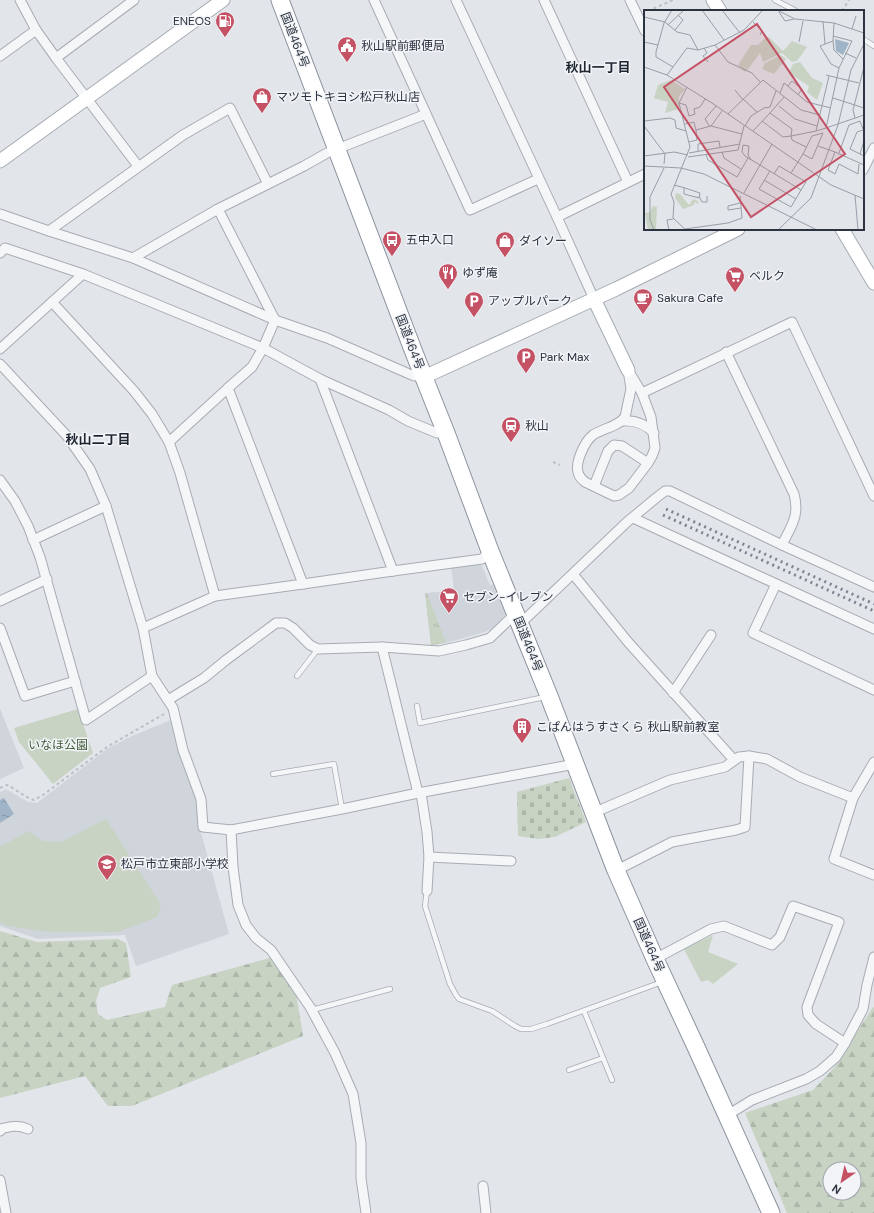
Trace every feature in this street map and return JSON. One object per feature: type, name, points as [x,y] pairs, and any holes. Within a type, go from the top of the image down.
[{"type":"highway","name":"国道464号","points":[[280,0],[337,150],[419,376],[446,433],[490,551],[615,868],[655,960],[771,1213]]},
{"type":"street","points":[[56,58],[134,0]]},
{"type":"street","points":[[0,161],[223,0]]},
{"type":"street","points":[[374,0],[470,210],[538,178]]},
{"type":"street","points":[[456,0],[594,299],[628,370],[642,393],[651,417],[654,433],[655,448],[648,463],[629,488],[620,495],[614,496],[581,479],[578,473],[578,463],[585,444],[592,436],[623,421],[630,420],[638,422],[654,433]]},
{"type":"street","points":[[544,0],[628,182]]},
{"type":"street","points":[[630,0],[644,29]]},
{"type":"street","points":[[713,0],[719,10]]},
{"type":"street","points":[[24,2],[36,30],[138,166]]},
{"type":"street","points":[[0,56],[36,30]]},
{"type":"street","points":[[49,231],[183,135],[230,108],[268,184]]},
{"type":"street","points":[[133,258],[218,209],[327,153],[426,114]]},
{"type":"street","points":[[864,168],[874,148]]},
{"type":"street","points":[[557,217],[644,174]]},
{"type":"street","points":[[169,442],[252,367],[264,348],[275,320],[218,209]]},
{"type":"street","points":[[0,214],[133,258],[275,320],[327,338],[419,376],[594,299],[736,230]]},
{"type":"street","points":[[843,230],[874,283]]},
{"type":"street","points":[[2,249],[83,274],[264,348],[320,379],[389,410],[408,421],[437,433]]},
{"type":"street","points":[[0,349],[83,274]]},
{"type":"street","points":[[52,302],[134,391],[152,414],[169,442],[180,473],[214,596]]},
{"type":"street","points":[[642,393],[792,322],[874,496]]},
{"type":"street","points":[[726,352],[794,494],[797,504],[796,513],[792,524],[782,545]]},
{"type":"street","points":[[0,364],[67,436],[90,469],[106,506],[143,628],[152,676],[173,708],[183,750],[201,799],[203,827],[231,830],[575,764]]},
{"type":"street","points":[[623,421],[627,411],[631,389],[628,370]]},
{"type":"street","points":[[320,379],[393,571]]},
{"type":"street","points":[[228,388],[303,584]]},
{"type":"street","points":[[594,486],[608,451],[614,445],[622,446],[648,463]]},
{"type":"street","points":[[0,480],[15,501],[40,557],[86,720],[152,676]]},
{"type":"street","points":[[168,700],[204,678],[226,660],[276,624],[285,623],[293,628],[310,645],[318,649],[382,647],[439,651],[490,638],[518,619],[573,574],[632,518],[665,491],[670,491],[874,587]]},
{"type":"street","points":[[33,540],[106,506]]},
{"type":"street","points":[[632,518],[874,629]]},
{"type":"street","points":[[143,628],[214,596],[482,559],[490,551]]},
{"type":"street","points":[[573,574],[628,642],[734,760]]},
{"type":"street","points":[[0,601],[47,580]]},
{"type":"street","points":[[776,584],[753,633],[874,690]]},
{"type":"street","points":[[0,628],[25,696],[75,681]]},
{"type":"street","points":[[673,693],[711,635]]},
{"type":"street","points":[[382,647],[419,793],[427,832],[429,856],[427,891]]},
{"type":"street","points":[[615,868],[624,867],[672,842],[745,827],[749,756]]},
{"type":"street","points":[[593,813],[670,780],[725,768],[739,757],[749,756],[768,759],[800,777],[853,798]]},
{"type":"street","points":[[874,762],[853,798],[834,859],[874,875]]},
{"type":"street","points":[[231,830],[233,867],[238,905],[246,925],[256,938],[271,950],[312,1010],[335,1053],[353,1094],[361,1143],[361,1178],[366,1213]]},
{"type":"street","points":[[429,856],[510,861]]},
{"type":"street","points":[[655,960],[711,929],[724,926],[772,945],[780,937],[793,906],[840,922],[807,1007],[808,1015],[816,1024],[845,1043]]},
{"type":"street","points":[[726,1116],[752,1100],[806,1079],[820,1071],[836,1057],[863,1009],[867,984],[874,957]]},
{"type":"street","points":[[0,1131],[1,1129],[12,1126],[21,1126],[28,1129]]},
{"type":"street","points":[[0,1180],[6,1213]]},
{"type":"street","points":[[482,1186],[486,1213]]},
{"type":"lane","points":[[774,0],[794,10]]},
{"type":"lane","points":[[864,40],[874,46]]},
{"type":"lane","points":[[297,676],[318,649]]},
{"type":"lane","points":[[417,706],[420,723],[548,696]]},
{"type":"lane","points":[[273,774],[334,764],[342,809]]},
{"type":"lane","points":[[427,891],[425,906],[450,984],[456,995],[459,999],[492,1011],[521,1029],[531,1029],[547,1024],[665,981]]},
{"type":"lane","points":[[312,1010],[390,989]]},
{"type":"lane","points":[[584,1011],[612,1080]]},
{"type":"lane","points":[[569,1070],[603,1058]]},
{"type":"path","points":[[650,10],[673,0]]},
{"type":"path","points":[[843,10],[849,0]]},
{"type":"path","points":[[553,462],[560,465]]},
{"type":"path","points":[[0,788],[7,785],[26,797],[34,800],[43,795],[107,747],[173,708]]},
{"type":"shaded area","points":[[476,562],[482,566],[490,585],[495,584],[507,612],[498,625],[485,632],[446,643],[431,645],[425,593],[454,591],[451,565]]},
{"type":"shaded area","points":[[0,709],[24,768],[0,779]]},
{"type":"shaded area","name":"松戸市立東部小学校","points":[[171,720],[203,821],[197,824],[202,836],[229,934],[136,966],[125,935],[38,939],[0,926],[0,792],[6,789],[28,802],[37,803],[107,749],[132,736]]},
{"type":"green space","points":[[425,593],[427,593],[446,643],[431,645]]},
{"type":"green space","name":"いなほ公園","points":[[78,709],[93,753],[53,784],[19,742],[14,728]]},
{"type":"green space","points":[[569,778],[586,822],[555,837],[538,839],[518,836],[517,792]]},
{"type":"green space","points":[[106,819],[161,905],[157,917],[118,932],[48,932],[8,926],[0,923],[0,847],[28,831],[43,841],[61,842]]},
{"type":"green space","points":[[0,931],[37,942],[118,939],[126,943],[131,977],[100,988],[96,1001],[98,1014],[107,1020],[165,1007],[172,985],[277,956],[293,974],[303,1036],[132,1106],[108,1106],[85,1076],[0,1098]]},
{"type":"green space","points":[[713,935],[708,952],[738,964],[713,984],[708,980],[701,982],[684,949]]},
{"type":"green space","points":[[873,1007],[874,1213],[787,1213],[745,1113],[813,1090],[834,1068]]},
{"type":"water","points":[[4,798],[14,814],[0,823],[0,800]]},
{"type":"railway","points":[[666,509],[874,604]]},
{"type":"railway","points":[[663,515],[874,611]]},
{"type":"place","name":"ENEOS","points":[[225,38]]},
{"type":"place","name":"秋山駅前郵便局","points":[[347,63]]},
{"type":"place","name":"マツモトキヨシ松戸秋山店","points":[[262,114]]},
{"type":"place","name":"五中入口","points":[[392,257]]},
{"type":"place","name":"ダイソー","points":[[505,258]]},
{"type":"place","name":"ゆず庵","points":[[448,290]]},
{"type":"place","name":"ベルク","points":[[735,293]]},
{"type":"place","name":"Sakura Cafe","points":[[643,315]]},
{"type":"place","name":"アップルパーク","points":[[474,318]]},
{"type":"place","name":"Park Max","points":[[526,374]]},
{"type":"place","name":"秋山","points":[[511,443]]},
{"type":"place","name":"セブン-イレブン","points":[[449,614]]},
{"type":"place","name":"こぱんはうすさくら 秋山駅前教室","points":[[522,744]]},
{"type":"place","name":"松戸市立東部小学校","points":[[107,881]]},
{"type":"district","name":"秋山一丁目","points":[[598,67]]},
{"type":"district","name":"秋山二丁目","points":[[98,439]]}]
